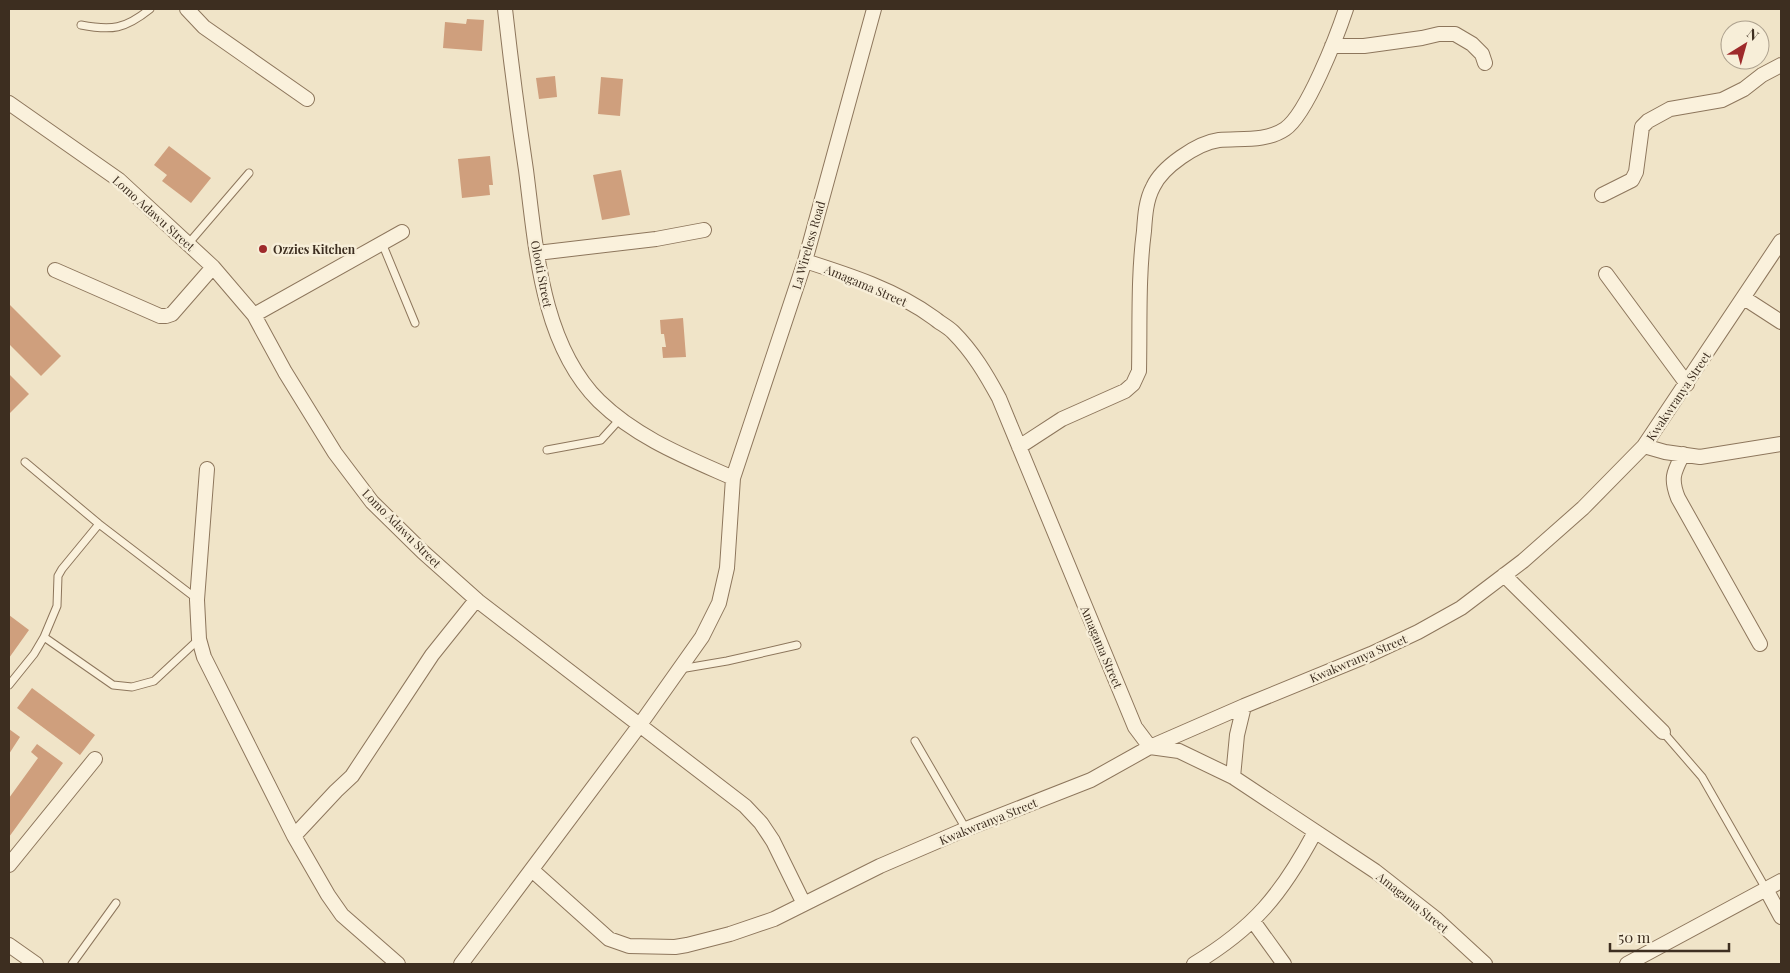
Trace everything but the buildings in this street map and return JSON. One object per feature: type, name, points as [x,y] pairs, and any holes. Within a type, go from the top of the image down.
[{"type":"street","points":[[187,9],[204,27],[307,98]]},
{"type":"street","name":"Olooti Street","points":[[505,9],[537,253],[547,307],[564,350],[598,400],[620,419],[656,443],[733,478]]},
{"type":"street","name":"La Wireless Road","points":[[461,964],[680,669],[702,638],[719,603],[727,568],[733,478],[804,260],[874,9]]},
{"type":"street","points":[[1018,447],[1062,419],[1125,391],[1133,384],[1139,371],[1141,252],[1146,206],[1152,187],[1169,166],[1206,144],[1217,141],[1264,137],[1286,129],[1295,119],[1314,87],[1346,9]]},
{"type":"street","points":[[1332,46],[1364,46],[1439,34],[1455,34],[1472,44],[1482,54],[1485,63]]},
{"type":"street","points":[[1602,195],[1632,180],[1636,172],[1642,127],[1648,120],[1670,109],[1722,100],[1744,89],[1762,75],[1781,66]]},
{"type":"street","name":"Lomo Adawu Street","points":[[9,103],[119,180],[213,267],[254,315],[285,372],[335,452],[372,502],[476,600],[745,806],[773,841],[804,904]]},
{"type":"street","points":[[537,253],[664,238],[704,230]]},
{"type":"street","points":[[254,315],[402,232]]},
{"type":"street","name":"Kwakwranya Street","points":[[532,870],[609,939],[629,946],[687,946],[774,919],[862,874],[966,829],[1091,780],[1150,747],[1371,654],[1418,632],[1461,608],[1504,575],[1583,508],[1644,446],[1781,241]]},
{"type":"street","name":"Amagama Street","points":[[804,260],[846,274],[895,295],[922,310],[952,331],[981,365],[999,398],[1135,727],[1150,747],[1179,751],[1233,777],[1375,871],[1435,918],[1485,964]]},
{"type":"street","points":[[55,270],[160,316],[166,316],[172,314],[213,267]]},
{"type":"street","points":[[1606,274],[1686,384]]},
{"type":"street","points":[[1744,298],[1781,322]]},
{"type":"street","points":[[1644,446],[1665,452],[1700,456],[1781,444]]},
{"type":"street","points":[[1683,454],[1673,474],[1673,485],[1678,498],[1760,644]]},
{"type":"street","points":[[206,468],[197,600],[199,639],[204,657],[294,836],[328,895],[342,915],[398,964]]},
{"type":"street","points":[[1504,575],[1663,732]]},
{"type":"street","points":[[294,836],[352,776],[432,655],[476,600]]},
{"type":"street","points":[[1233,777],[1237,735],[1244,706]]},
{"type":"street","points":[[9,865],[95,759]]},
{"type":"street","points":[[1194,964],[1215,952],[1264,911],[1298,864],[1315,832]]},
{"type":"street","points":[[1628,964],[1649,959],[1781,881]]},
{"type":"street","points":[[1766,889],[1781,917]]},
{"type":"street","points":[[1253,921],[1284,964]]},
{"type":"street","points":[[9,945],[36,964]]},
{"type":"lane","points":[[81,25],[98,28],[121,26],[135,21],[150,9]]},
{"type":"lane","points":[[188,244],[249,173]]},
{"type":"lane","points":[[382,243],[415,322]]},
{"type":"lane","points":[[547,450],[601,440],[620,419]]},
{"type":"lane","points":[[25,462],[99,524],[197,600]]},
{"type":"lane","points":[[9,684],[34,654],[44,637],[57,606],[58,576],[99,524]]},
{"type":"lane","points":[[44,637],[113,685],[132,687],[154,681],[199,639]]},
{"type":"lane","points":[[680,669],[727,661],[798,645]]},
{"type":"lane","points":[[1663,732],[1702,777],[1766,889]]},
{"type":"lane","points":[[915,741],[966,829]]},
{"type":"lane","points":[[72,964],[116,903]]},
{"type":"place","name":"Ozzies Kitchen","points":[[263,249]]}]
